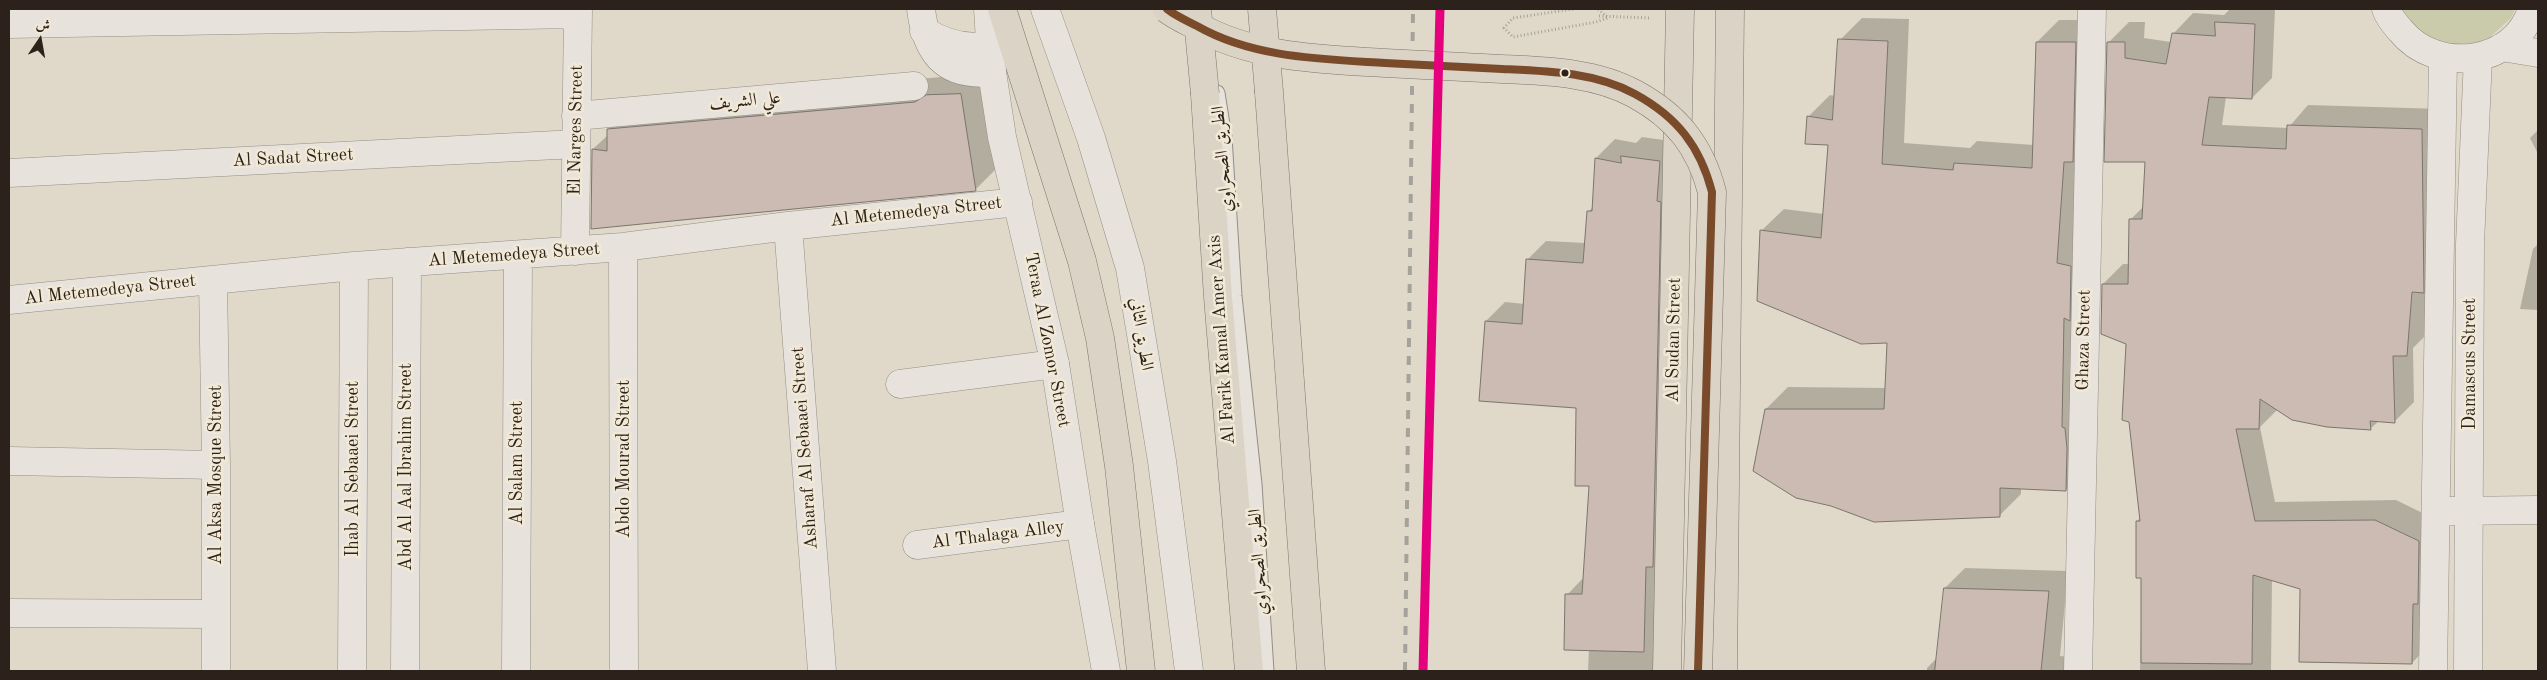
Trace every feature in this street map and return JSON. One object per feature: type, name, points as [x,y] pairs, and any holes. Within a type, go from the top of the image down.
[{"type":"main road","points":[[1002,9],[1082,261],[1100,338],[1116,446],[1141,671]]},
{"type":"main road","points":[[1167,9],[1210,34],[1247,47],[1292,55],[1345,60],[1553,71],[1597,80],[1634,94],[1664,114],[1688,136],[1705,166],[1712,192],[1698,671]]},
{"type":"main road","name":"Al Farik Kamal Amer Axis","points":[[1197,9],[1249,671]]},
{"type":"main road","points":[[1262,9],[1312,671]]},
{"type":"main road","points":[[1723,671],[1730,9]]},
{"type":"main road","name":"Al Sudan Street","points":[[1667,671],[1680,13]]},
{"type":"street","name":"Teraa Al Zomor Street","points":[[988,9],[992,72],[1002,137],[1056,364],[1080,524],[1106,671]]},
{"type":"street","name":"الطريق الثاني","points":[[1045,9],[1091,138],[1130,268],[1162,462],[1189,671]]},
{"type":"street","name":"Ghaza Street","points":[[2078,671],[2092,9]]},
{"type":"street","points":[[2386,9],[2388,15],[2411,43],[2443,58],[2460,60],[2490,52],[2538,53]]},
{"type":"street","points":[[2490,52],[2519,32],[2532,9]]},
{"type":"street","points":[[9,24],[578,12]]},
{"type":"street","name":"El Narges Street","points":[[575,251],[578,12]]},
{"type":"street","points":[[923,20],[941,41],[960,46],[990,45]]},
{"type":"street","points":[[923,20],[938,56],[950,65],[963,71],[978,74],[992,72]]},
{"type":"street","name":"Damascus Street","points":[[2468,671],[2470,244],[2490,52]]},
{"type":"street","name":"Damascus Street","points":[[2433,671],[2443,58]]},
{"type":"street","name":"علي الشريف","points":[[576,116],[914,86]]},
{"type":"street","name":"Al Sadat Street","points":[[9,173],[576,144]]},
{"type":"street","name":"Al Metemedeya Street","points":[[9,300],[354,266],[623,248],[788,226],[1018,202]]},
{"type":"street","name":"Asharaf Al Sebaaei Street","points":[[788,226],[822,671]]},
{"type":"street","name":"Abdo Mourad Street","points":[[623,248],[624,671]]},
{"type":"street","name":"Al Salam Street","points":[[516,671],[518,255]]},
{"type":"street","name":"Abd Al Aal Ibrahim Street","points":[[405,671],[407,262]]},
{"type":"street","name":"Ihab Al Sebaaei Street","points":[[352,671],[354,266]]},
{"type":"street","name":"Al Aksa Mosque Street","points":[[213,280],[216,465],[216,671]]},
{"type":"street","points":[[900,384],[1056,364]]},
{"type":"street","points":[[9,461],[216,465]]},
{"type":"street","points":[[2436,511],[2538,510]]},
{"type":"street","name":"Al Thalaga Alley","points":[[917,545],[1080,524]]},
{"type":"street","points":[[9,613],[216,614]]},
{"type":"lane","name":"الطريق الصحراوي","points":[[1192,9],[1217,94],[1224,137],[1234,296],[1254,484],[1266,671]]},
{"type":"path","points":[[1573,9],[1513,18],[1504,28],[1513,37],[1596,22],[1608,18],[1680,13]]},
{"type":"path","points":[[1598,9],[1608,18]]},
{"type":"path","points":[[1599,16],[1608,18]]},
{"type":"green space","points":[[2401,9],[2515,9],[2511,18],[2478,48],[2428,44]]},
{"type":"building","points":[[2215,22],[2255,24],[2252,99],[2209,97],[2202,145],[2286,149],[2287,125],[2422,129],[2424,293],[2412,292],[2407,356],[2393,356],[2395,423],[2370,421],[2371,430],[2327,427],[2292,420],[2260,399],[2259,429],[2236,429],[2255,521],[2375,520],[2419,541],[2418,604],[2413,604],[2412,664],[2299,662],[2300,589],[2253,575],[2252,664],[2141,663],[2141,578],[2136,578],[2136,521],[2140,521],[2129,422],[2122,420],[2126,344],[2101,334],[2102,284],[2128,284],[2129,219],[2142,219],[2145,162],[2104,162],[2107,42],[2125,42],[2125,58],[2166,64],[2172,33],[2215,36]]},
{"type":"building","points":[[1838,39],[1888,41],[1882,164],[1953,170],[1954,163],[2032,168],[2036,42],[2076,42],[2073,162],[2064,162],[2057,263],[2071,266],[2070,321],[2064,318],[2062,427],[2065,428],[2067,448],[2066,491],[2000,488],[2000,517],[1874,522],[1831,506],[1796,498],[1753,471],[1765,409],[1884,409],[1887,343],[1861,344],[1757,301],[1760,230],[1821,238],[1828,145],[1805,144],[1807,116],[1832,120]]},
{"type":"building","points":[[961,94],[976,191],[591,229],[592,149],[607,151],[607,129],[915,102],[926,95]]},
{"type":"building","points":[[1621,156],[1660,161],[1657,201],[1661,202],[1653,567],[1646,567],[1644,652],[1564,650],[1565,594],[1582,594],[1589,486],[1575,486],[1576,408],[1479,401],[1485,321],[1522,324],[1526,259],[1583,263],[1587,211],[1592,211],[1595,158],[1621,163]]},
{"type":"building","points":[[1944,588],[2049,591],[2041,671],[1935,671]]},
{"type":"railway","points":[[1405,671],[1413,9]]},
{"type":"transit line","points":[[1167,9],[1219,37],[1241,45],[1288,55],[1361,62],[1536,71],[1570,74],[1604,81],[1635,94],[1650,103],[1675,123],[1685,134],[1701,161],[1712,192],[1698,671]]},
{"type":"transit line","points":[[1423,671],[1440,9]]}]
